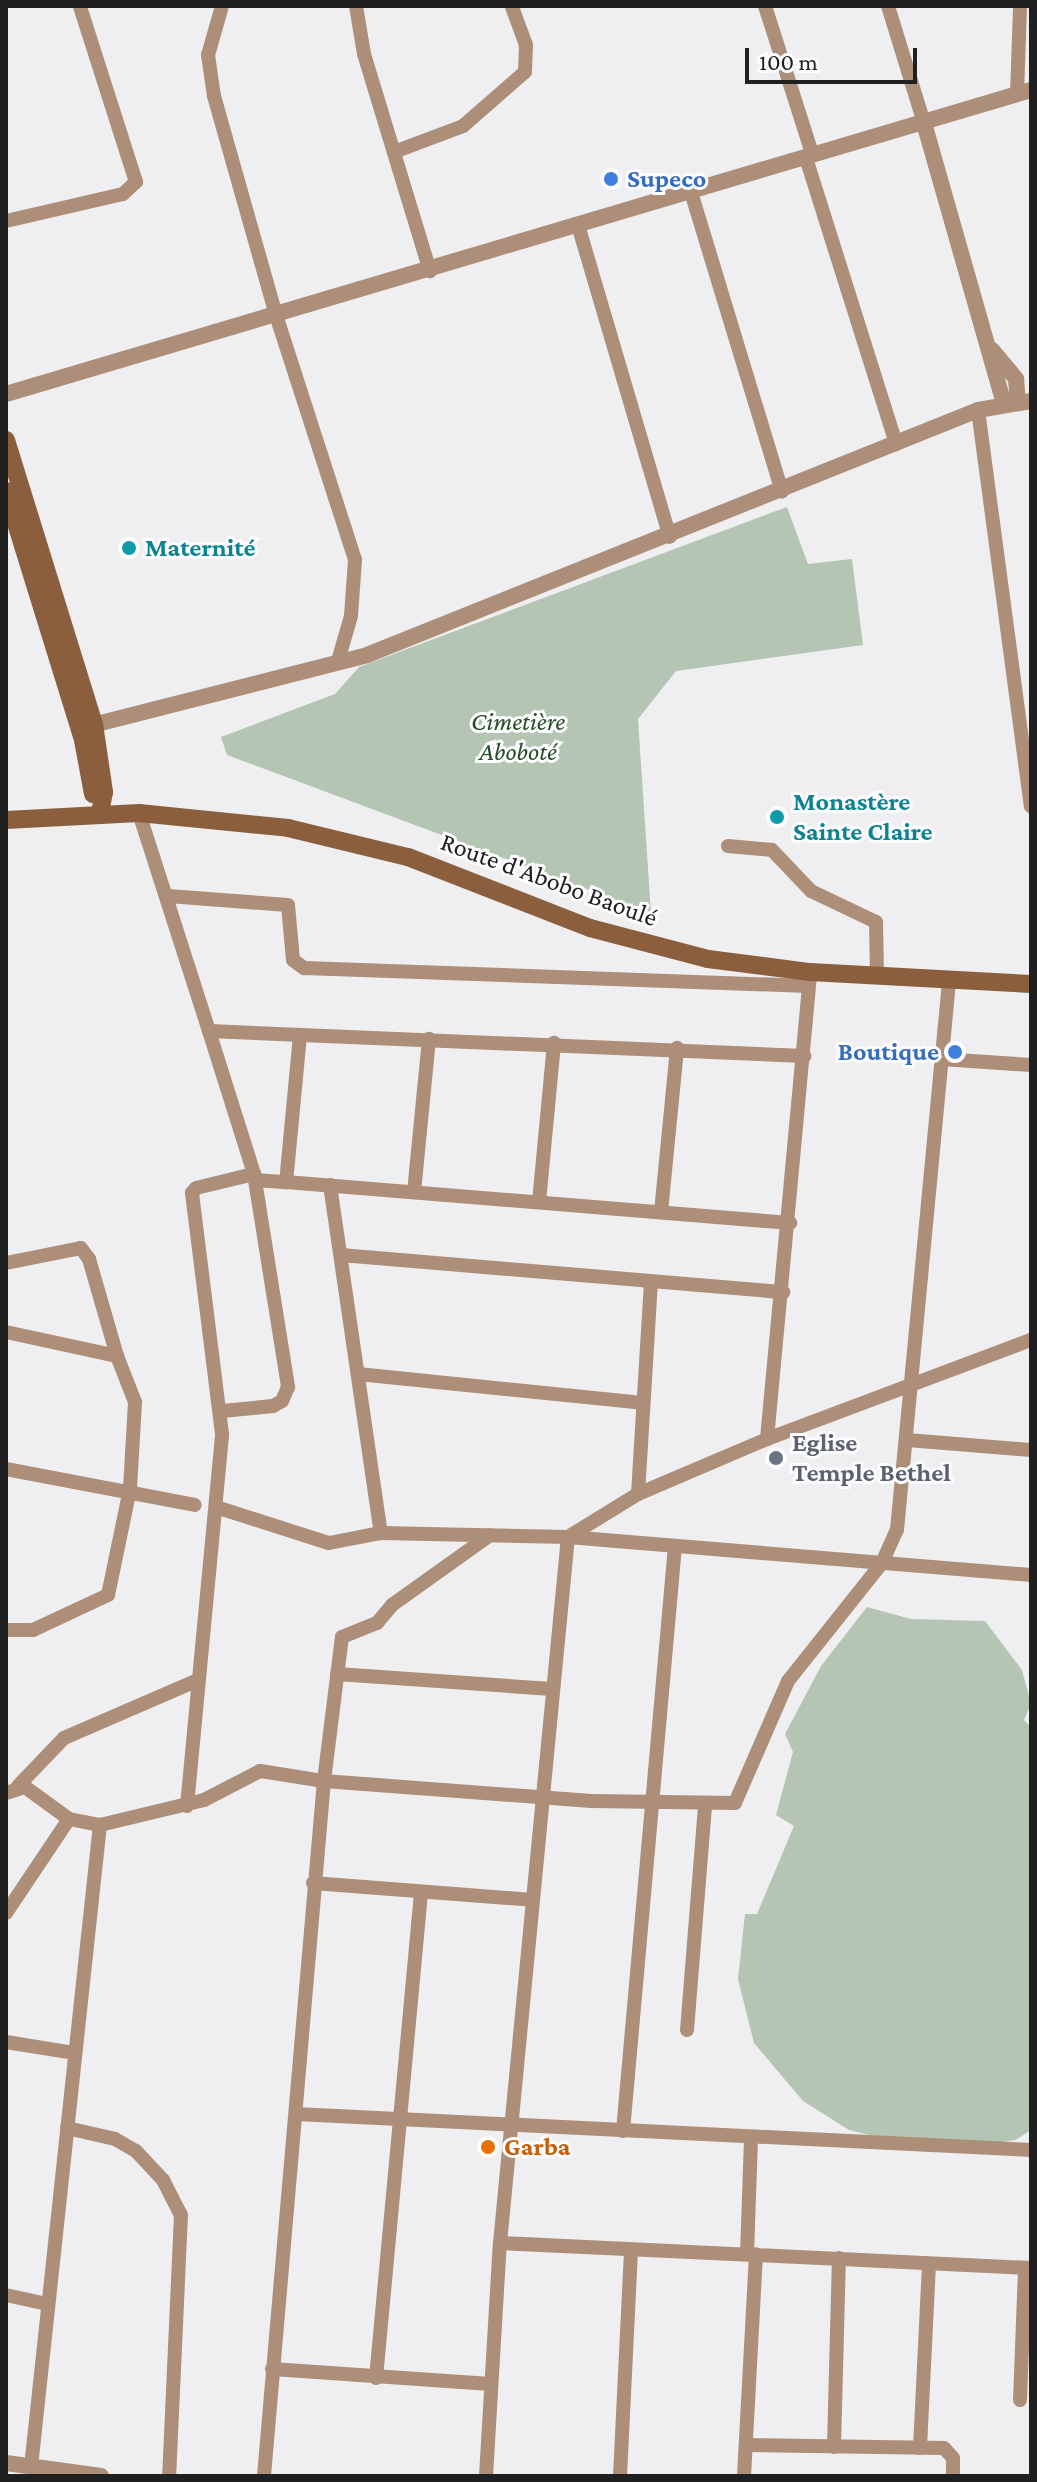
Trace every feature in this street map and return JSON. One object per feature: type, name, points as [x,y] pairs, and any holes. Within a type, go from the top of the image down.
[{"type":"main road","points":[[6,440],[104,792],[100,812]]},
{"type":"main road","points":[[6,491],[87,726]]},
{"type":"main road","name":"Route d'Abobo Baoulé","points":[[6,820],[100,812],[275,826],[360,842],[650,946],[810,979],[877,976],[1031,984]]},
{"type":"street","points":[[6,221],[123,194],[136,182],[80,6]]},
{"type":"street","points":[[222,6],[212,32],[210,74],[276,315],[355,560],[351,616],[338,661]]},
{"type":"street","points":[[356,6],[364,54],[430,271]]},
{"type":"street","points":[[765,6],[896,444]]},
{"type":"street","points":[[888,6],[992,350],[997,384],[1018,401]]},
{"type":"street","points":[[6,394],[430,271],[1024,92],[1020,6]]},
{"type":"street","points":[[394,152],[463,126],[525,72],[526,45],[512,7]]},
{"type":"street","points":[[691,192],[782,491]]},
{"type":"street","points":[[578,225],[670,537]]},
{"type":"street","points":[[992,350],[1024,380]]},
{"type":"street","points":[[1024,380],[997,384],[978,410],[1031,806]]},
{"type":"street","points":[[1018,401],[1024,380]]},
{"type":"street","points":[[87,726],[367,655],[670,537],[978,410],[1018,401]]},
{"type":"street","points":[[139,813],[168,896],[255,1177],[287,1394],[273,1406],[222,1411]]},
{"type":"street","points":[[728,846],[772,850],[811,891],[876,922],[877,976]]},
{"type":"street","points":[[168,896],[288,905],[293,960],[304,968],[810,979],[790,1223],[767,1439]]},
{"type":"street","points":[[198,1680],[64,1738],[48,1749],[12,1790],[69,1819],[100,1825],[187,1806],[260,1771],[324,1781],[540,1798],[705,1806],[735,1803],[788,1681],[882,1563],[897,1530],[914,1380],[949,982]]},
{"type":"street","points":[[209,1031],[677,1048],[804,1056]]},
{"type":"street","points":[[286,1182],[300,1035]]},
{"type":"street","points":[[414,1192],[429,1039]]},
{"type":"street","points":[[539,1202],[554,1043]]},
{"type":"street","points":[[661,1212],[677,1048]]},
{"type":"street","points":[[941,1059],[1031,1065]]},
{"type":"street","points":[[187,1806],[198,1680],[219,1508],[222,1411],[192,1193],[196,1188],[255,1177],[790,1223]]},
{"type":"street","points":[[330,1185],[381,1533]]},
{"type":"street","points":[[6,1263],[81,1248],[89,1259],[117,1356],[135,1402],[130,1489],[108,1595],[33,1630],[6,1630]]},
{"type":"street","points":[[341,1255],[783,1292]]},
{"type":"street","points":[[638,1494],[651,1282]]},
{"type":"street","points":[[6,1332],[117,1356]]},
{"type":"street","points":[[568,1537],[638,1494],[767,1439],[914,1380],[1031,1340]]},
{"type":"street","points":[[358,1374],[643,1403]]},
{"type":"street","points":[[907,1440],[1031,1450]]},
{"type":"street","points":[[6,1469],[130,1489],[195,1505]]},
{"type":"street","points":[[219,1508],[329,1543],[381,1533],[568,1537],[1031,1575]]},
{"type":"street","points":[[264,2476],[313,1883],[337,1674],[346,1634],[377,1623],[392,1605],[490,1535]]},
{"type":"street","points":[[486,2476],[500,2243],[540,1798],[568,1537]]},
{"type":"street","points":[[623,2131],[675,1546]]},
{"type":"street","points":[[337,1674],[551,1689]]},
{"type":"street","points":[[687,2030],[705,1806]]},
{"type":"street","points":[[6,1913],[69,1819]]},
{"type":"street","points":[[39,2471],[47,2304],[100,1825]]},
{"type":"street","points":[[313,1883],[421,1894],[532,1900]]},
{"type":"street","points":[[376,2378],[421,1894]]},
{"type":"street","points":[[6,2042],[75,2053]]},
{"type":"street","points":[[296,2114],[1031,2150]]},
{"type":"street","points":[[67,2128],[115,2139],[136,2151],[163,2180],[181,2215],[169,2476]]},
{"type":"street","points":[[744,2476],[752,2254],[751,2137]]},
{"type":"street","points":[[500,2243],[1028,2268],[1020,2400]]},
{"type":"street","points":[[620,2476],[631,2250]]},
{"type":"street","points":[[834,2447],[839,2258]]},
{"type":"street","points":[[920,2448],[929,2264]]},
{"type":"street","points":[[6,2295],[47,2304]]},
{"type":"street","points":[[272,2369],[490,2384]]},
{"type":"street","points":[[746,2445],[920,2448],[950,2452],[953,2476]]},
{"type":"street","points":[[6,2463],[39,2471],[101,2476]]},
{"type":"green space","name":"Cimetière Aboboté","points":[[787,507],[808,564],[852,559],[863,645],[676,671],[638,719],[651,913],[227,755],[221,737],[335,694],[359,667]]},
{"type":"green space","points":[[867,1607],[911,1619],[985,1621],[1022,1670],[1031,1704],[1024,1720],[1031,1727],[1031,2130],[1015,2140],[937,2152],[849,2130],[803,2101],[754,2043],[738,1979],[745,1914],[757,1914],[794,1826],[776,1815],[793,1752],[785,1734],[821,1666]]},
{"type":"place","name":"Supeco","points":[[611,179]]},
{"type":"place","name":"Maternité","points":[[129,548]]},
{"type":"place","name":"Monastère Sainte Claire","points":[[777,817]]},
{"type":"place","name":"Boutique","points":[[955,1052]]},
{"type":"place","name":"Eglise Temple Bethel","points":[[776,1458]]},
{"type":"place","name":"Garba","points":[[488,2147]]}]
